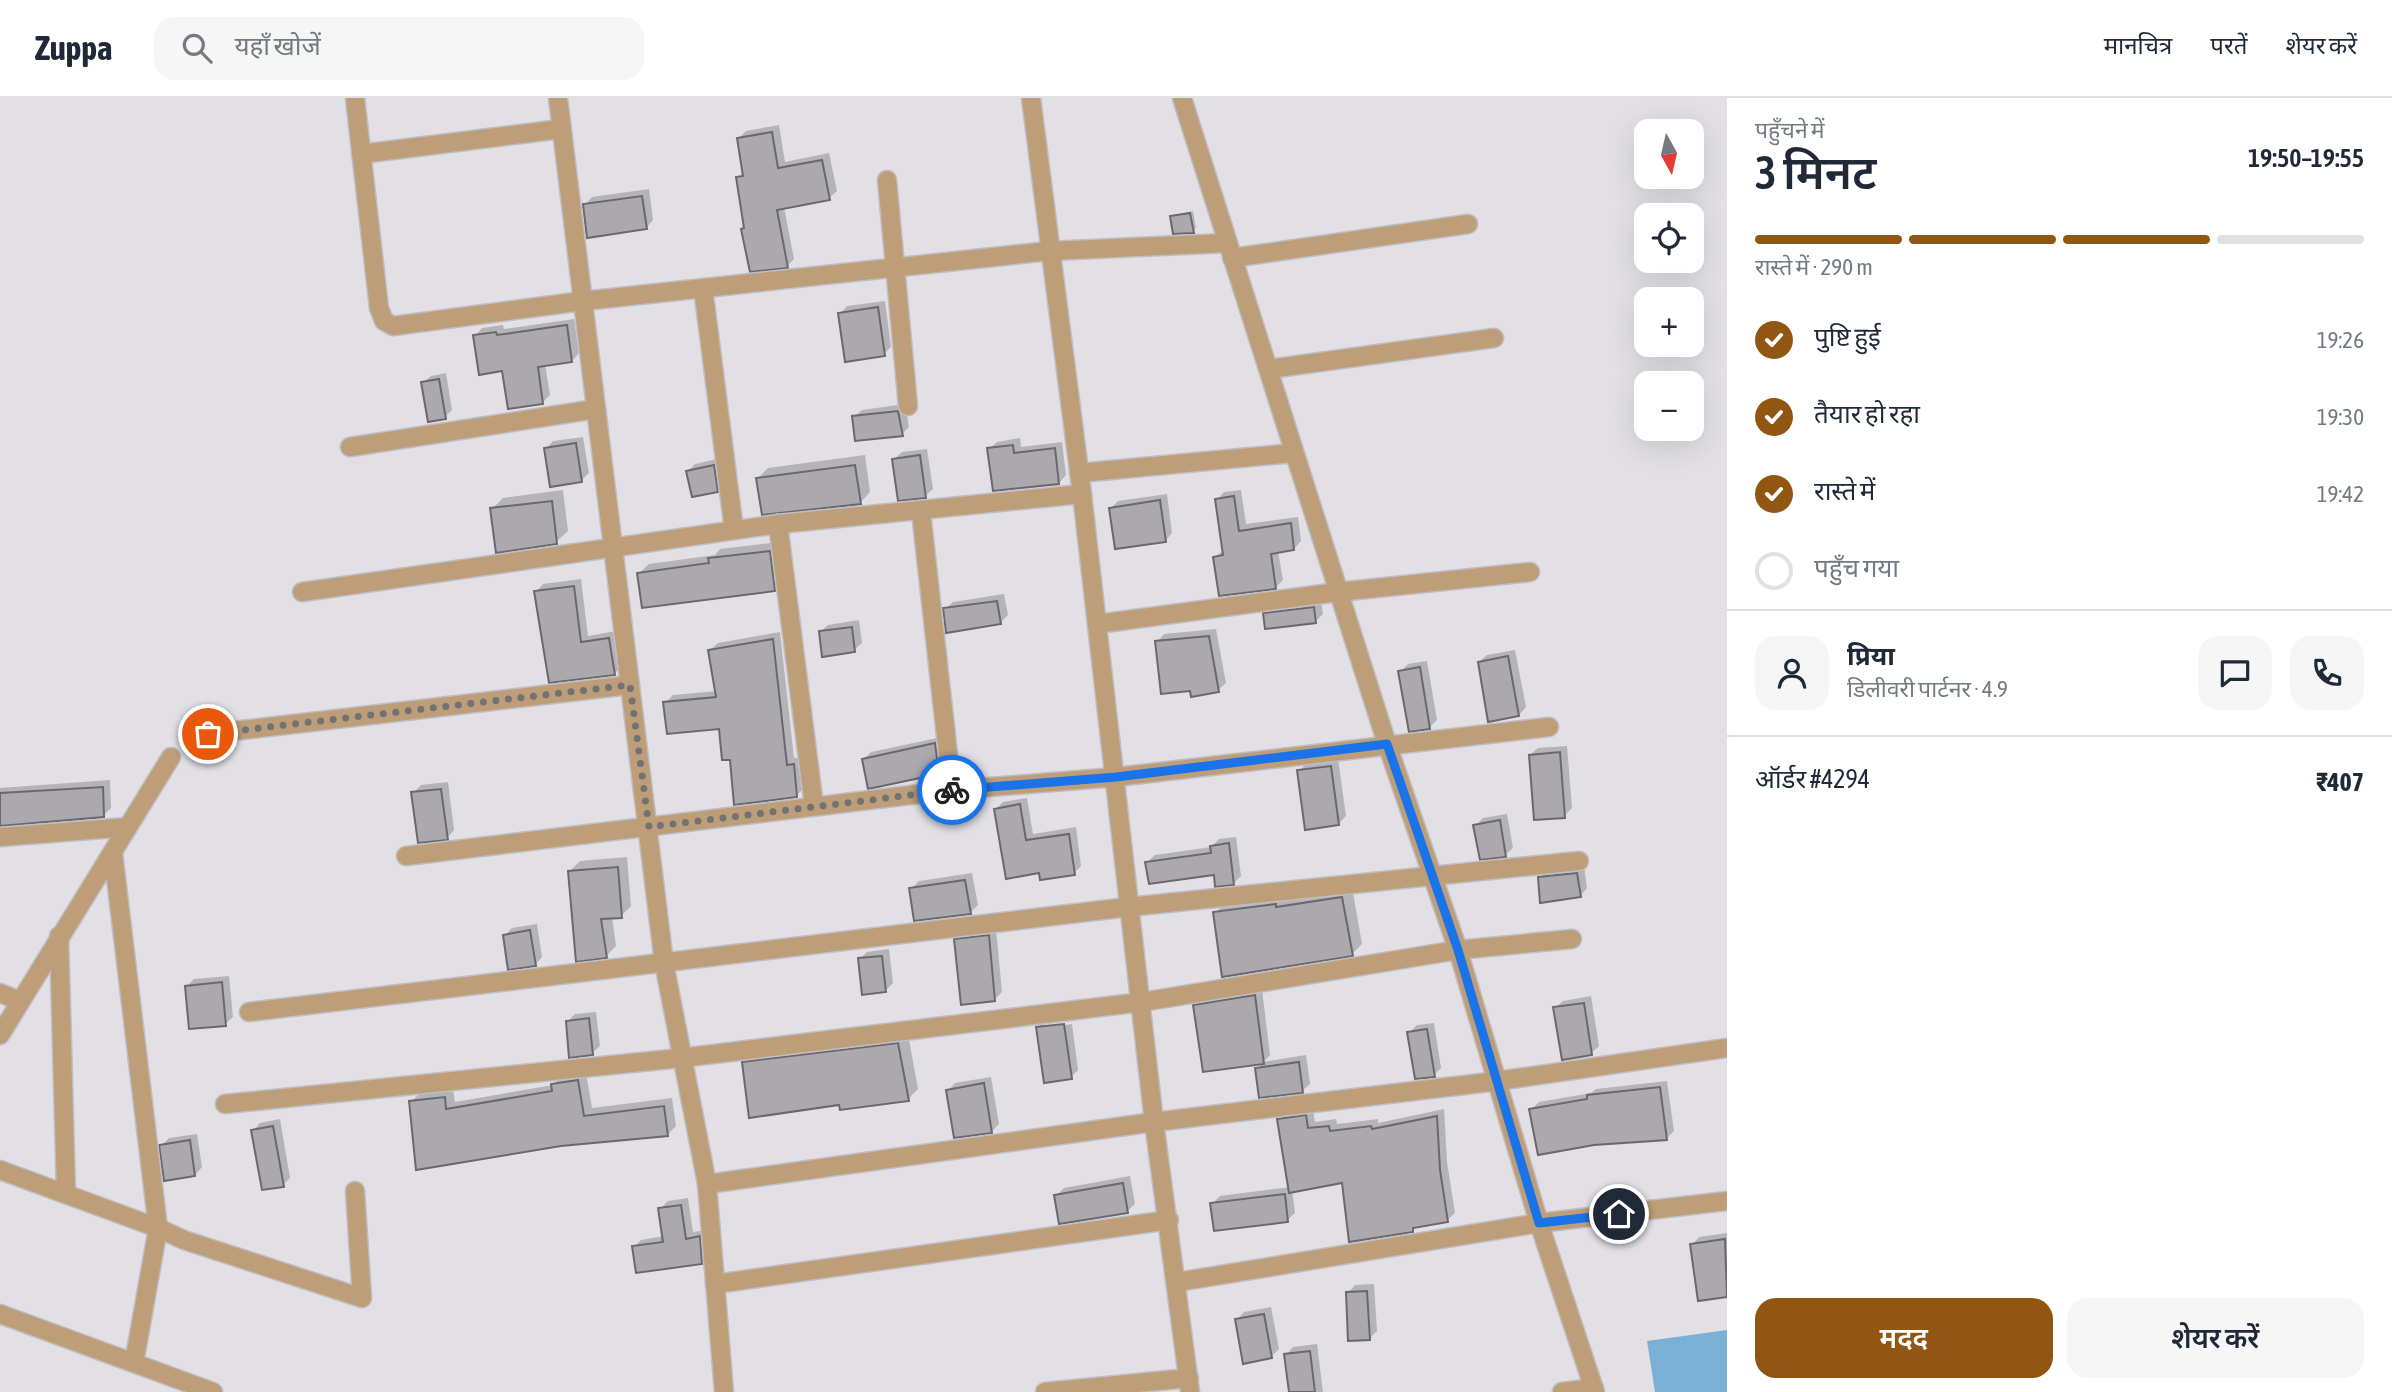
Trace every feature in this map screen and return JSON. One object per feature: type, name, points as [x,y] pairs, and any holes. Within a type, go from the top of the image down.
[{"type":"street","points":[[355,98],[379,308],[384,321],[400,326],[583,300],[1049,251],[1229,251],[1468,224]]},
{"type":"street","points":[[558,98],[664,963],[707,1184],[724,1392]]},
{"type":"street","points":[[1031,98],[1116,777],[1128,907],[1142,1002],[1154,1122],[1189,1385],[1045,1392]]},
{"type":"street","points":[[1182,98],[1387,744],[1458,950],[1539,1223],[1595,1390],[1562,1392]]},
{"type":"street","points":[[361,154],[561,129]]},
{"type":"street","points":[[887,180],[908,405]]},
{"type":"street","points":[[703,288],[734,530]]},
{"type":"street","points":[[1269,369],[1493,338]]},
{"type":"street","points":[[349,447],[596,409]]},
{"type":"street","points":[[1079,473],[1294,453]]},
{"type":"street","points":[[302,592],[778,524],[921,512],[1082,494]]},
{"type":"street","points":[[921,512],[952,790]]},
{"type":"street","points":[[778,524],[814,806]]},
{"type":"street","points":[[1097,624],[1338,592],[1530,572]]},
{"type":"street","points":[[208,734],[630,685]]},
{"type":"street","points":[[406,856],[952,790],[1116,777],[1549,727]]},
{"type":"street","points":[[0,1035],[171,757]]},
{"type":"street","points":[[0,838],[128,827]]},
{"type":"street","points":[[113,853],[159,1228],[134,1363]]},
{"type":"street","points":[[249,1012],[1128,907],[1579,861]]},
{"type":"street","points":[[59,936],[65,1193]]},
{"type":"street","points":[[225,1104],[681,1058],[1142,1002],[1458,950],[1572,939]]},
{"type":"street","points":[[0,993],[20,1001]]},
{"type":"street","points":[[707,1184],[1154,1122],[1498,1081],[1727,1048]]},
{"type":"street","points":[[0,1170],[159,1228],[184,1240],[362,1298],[355,1191]]},
{"type":"street","points":[[1177,1282],[1539,1223],[1727,1201]]},
{"type":"street","points":[[716,1284],[1169,1220]]},
{"type":"street","points":[[0,1314],[203,1390]]},
{"type":"water","points":[[1727,1330],[1727,1392],[1655,1392],[1647,1341]]},
{"type":"building","points":[[772,132],[778,168],[822,160],[830,200],[777,210],[788,268],[750,272],[741,229],[744,228],[736,177],[743,176],[737,138]]},
{"type":"building","points":[[642,196],[647,229],[587,238],[583,204]]},
{"type":"building","points":[[1190,213],[1194,233],[1173,234],[1170,216]]},
{"type":"building","points":[[878,307],[885,356],[845,362],[838,313]]},
{"type":"building","points":[[567,325],[572,362],[538,367],[543,404],[508,409],[502,371],[479,375],[473,335],[496,332],[497,335]]},
{"type":"building","points":[[439,379],[446,419],[428,422],[421,382]]},
{"type":"building","points":[[898,411],[903,436],[855,441],[852,416]]},
{"type":"building","points":[[576,443],[582,482],[550,487],[544,448]]},
{"type":"building","points":[[1013,445],[1014,453],[1055,448],[1059,484],[993,491],[987,448]]},
{"type":"building","points":[[920,455],[926,498],[898,501],[892,459]]},
{"type":"building","points":[[714,465],[718,492],[692,497],[686,471]]},
{"type":"building","points":[[855,465],[861,504],[762,515],[756,478]]},
{"type":"building","points":[[1234,496],[1239,531],[1291,523],[1294,550],[1271,554],[1276,589],[1219,596],[1213,557],[1223,555],[1215,499]]},
{"type":"building","points":[[1160,500],[1166,542],[1115,549],[1109,508]]},
{"type":"building","points":[[552,501],[557,544],[496,553],[490,508]]},
{"type":"building","points":[[770,551],[775,591],[642,608],[637,573],[709,563],[708,558]]},
{"type":"building","points":[[574,586],[581,642],[609,638],[615,675],[549,683],[534,591]]},
{"type":"building","points":[[997,601],[1001,624],[946,633],[943,608]]},
{"type":"building","points":[[1314,607],[1316,623],[1265,629],[1263,613]]},
{"type":"building","points":[[852,627],[855,652],[822,657],[819,631]]},
{"type":"building","points":[[1209,636],[1219,692],[1191,697],[1190,691],[1161,694],[1155,641]]},
{"type":"building","points":[[773,639],[787,765],[794,764],[797,797],[734,805],[730,760],[722,760],[719,729],[667,734],[663,702],[716,697],[708,650]]},
{"type":"building","points":[[1508,656],[1519,716],[1488,722],[1478,662]]},
{"type":"building","points":[[1420,667],[1430,729],[1409,732],[1398,671]]},
{"type":"building","points":[[935,743],[939,774],[868,789],[862,759]]},
{"type":"building","points":[[1560,752],[1565,818],[1534,820],[1529,755]]},
{"type":"building","points":[[1331,766],[1339,825],[1305,830],[1297,770]]},
{"type":"building","points":[[103,787],[104,817],[0,826],[0,793]]},
{"type":"building","points":[[441,789],[448,840],[418,843],[411,792]]},
{"type":"building","points":[[1020,804],[1026,840],[1069,834],[1075,875],[1040,880],[1039,873],[1006,879],[994,809]]},
{"type":"building","points":[[1500,820],[1506,857],[1480,860],[1473,825]]},
{"type":"building","points":[[1229,843],[1234,885],[1215,887],[1214,875],[1149,884],[1145,862],[1211,853],[1210,846]]},
{"type":"building","points":[[618,867],[622,918],[601,919],[607,958],[576,962],[568,871]]},
{"type":"building","points":[[1577,873],[1581,897],[1540,903],[1538,877]]},
{"type":"building","points":[[965,880],[971,914],[914,921],[909,888]]},
{"type":"building","points":[[1342,897],[1353,956],[1222,977],[1213,912],[1276,904],[1276,907]]},
{"type":"building","points":[[530,930],[536,966],[508,970],[503,935]]},
{"type":"building","points":[[989,935],[995,1001],[961,1005],[954,939]]},
{"type":"building","points":[[882,956],[886,992],[862,995],[858,958]]},
{"type":"building","points":[[222,982],[226,1026],[189,1029],[185,986]]},
{"type":"building","points":[[1255,995],[1264,1064],[1203,1072],[1193,1005]]},
{"type":"building","points":[[1584,1003],[1592,1055],[1562,1060],[1553,1007]]},
{"type":"building","points":[[589,1018],[593,1055],[569,1058],[566,1021]]},
{"type":"building","points":[[1064,1024],[1072,1079],[1044,1083],[1036,1027]]},
{"type":"building","points":[[1427,1029],[1435,1077],[1415,1079],[1407,1032]]},
{"type":"building","points":[[898,1043],[909,1101],[840,1110],[839,1105],[749,1118],[742,1062]]},
{"type":"building","points":[[1299,1062],[1303,1093],[1259,1098],[1255,1068]]},
{"type":"building","points":[[578,1080],[584,1116],[664,1106],[668,1136],[561,1146],[416,1170],[409,1101],[445,1097],[446,1109],[552,1091],[551,1084]]},
{"type":"building","points":[[984,1083],[992,1133],[954,1138],[946,1090]]},
{"type":"building","points":[[1660,1087],[1667,1140],[1594,1145],[1538,1155],[1529,1109],[1587,1099],[1587,1095]]},
{"type":"building","points":[[1306,1115],[1308,1128],[1329,1126],[1330,1131],[1371,1126],[1372,1129],[1437,1116],[1440,1170],[1448,1222],[1413,1228],[1413,1232],[1349,1242],[1342,1183],[1289,1193],[1277,1119]]},
{"type":"building","points":[[273,1126],[284,1187],[262,1190],[251,1130]]},
{"type":"building","points":[[190,1140],[195,1176],[164,1181],[159,1145]]},
{"type":"building","points":[[1123,1183],[1128,1213],[1059,1224],[1054,1195]]},
{"type":"building","points":[[1285,1194],[1288,1222],[1214,1231],[1210,1203]]},
{"type":"building","points":[[681,1205],[686,1239],[700,1236],[702,1264],[636,1273],[632,1246],[663,1242],[658,1208]]},
{"type":"building","points":[[1725,1239],[1727,1297],[1698,1301],[1690,1244]]},
{"type":"building","points":[[1367,1291],[1370,1340],[1348,1341],[1346,1292]]},
{"type":"building","points":[[1264,1314],[1272,1358],[1243,1364],[1235,1319]]},
{"type":"building","points":[[1310,1351],[1315,1392],[1289,1392],[1284,1354]]},
{"type":"way so far","points":[[208,734],[630,685],[649,827],[952,790]]},
{"type":"route","points":[[952,790],[1116,777],[1387,744],[1458,950],[1539,1223],[1619,1214]]}]
